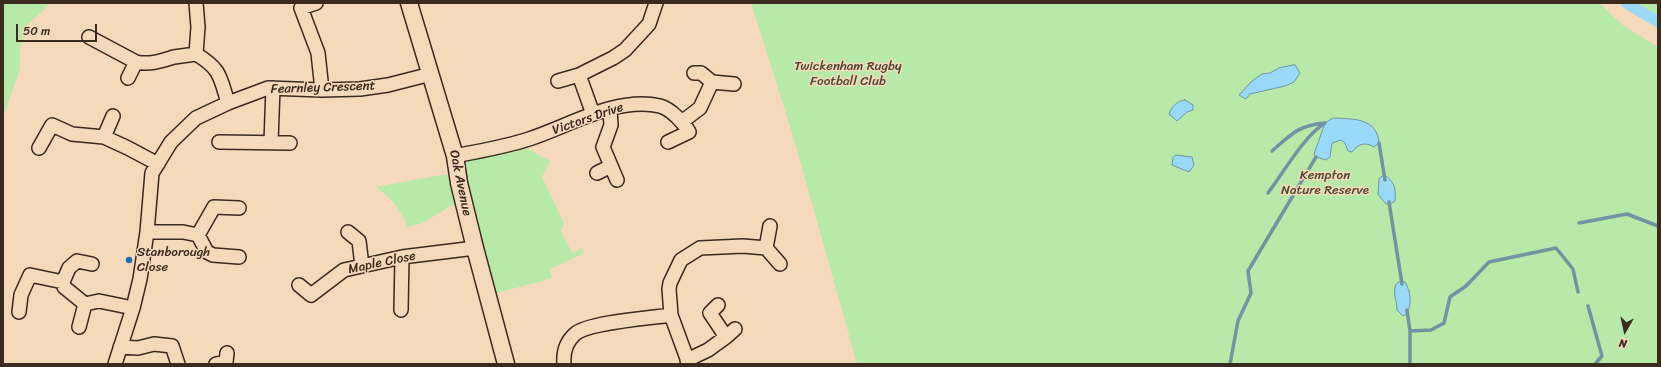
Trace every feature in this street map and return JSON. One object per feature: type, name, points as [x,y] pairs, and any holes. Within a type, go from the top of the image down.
[{"type":"street","points":[[196,3],[198,27],[196,54]]},
{"type":"street","points":[[316,3],[301,8],[318,53],[322,90]]},
{"type":"street","name":"Oak Avenue","points":[[409,3],[432,74],[455,156],[458,178],[475,248],[506,364]]},
{"type":"street","points":[[558,81],[579,75],[613,58],[625,50],[650,24],[656,3]]},
{"type":"street","points":[[90,37],[136,62],[148,64],[175,57],[196,54],[211,63],[220,75],[228,103]]},
{"type":"street","points":[[128,78],[136,62]]},
{"type":"street","points":[[694,73],[701,73],[712,82],[734,84]]},
{"type":"street","name":"Fearnley Crescent","points":[[115,364],[134,308],[140,279],[147,232],[152,173],[172,142],[196,118],[228,103],[268,88],[322,90],[360,89],[388,85],[432,74]]},
{"type":"street","points":[[579,75],[593,114]]},
{"type":"street","points":[[668,142],[689,132],[683,121],[700,108],[712,82]]},
{"type":"street","points":[[271,142],[273,88]]},
{"type":"street","name":"Victors Drive","points":[[455,156],[528,140],[593,114],[631,104],[662,106],[683,121]]},
{"type":"street","points":[[610,110],[611,125],[603,147],[617,180]]},
{"type":"street","points":[[104,137],[113,116]]},
{"type":"street","points":[[39,148],[52,125],[72,134],[104,137],[158,164]]},
{"type":"street","points":[[219,142],[290,143]]},
{"type":"street","points":[[597,173],[611,166]]},
{"type":"street","points":[[198,234],[214,207],[240,208]]},
{"type":"street","points":[[766,248],[770,226]]},
{"type":"street","points":[[147,232],[183,232],[198,234]]},
{"type":"street","points":[[348,232],[359,241],[362,266]]},
{"type":"street","points":[[198,234],[207,252],[214,255],[239,257]]},
{"type":"street","points":[[718,306],[710,313],[731,333],[708,350],[688,362],[671,315],[670,283],[681,260],[700,248],[743,246],[766,248],[780,264]]},
{"type":"street","name":"Maple Close","points":[[299,285],[310,299],[344,270],[402,257],[475,248]]},
{"type":"street","points":[[401,310],[402,257]]},
{"type":"street","points":[[85,304],[64,287],[63,282],[69,268],[77,261],[92,264]]},
{"type":"street","points":[[19,312],[21,295],[30,275],[63,282]]},
{"type":"street","points":[[85,304],[99,301],[134,308]]},
{"type":"street","points":[[79,327],[85,304]]},
{"type":"street","points":[[564,364],[564,352],[567,344],[576,333],[582,330],[606,324],[671,315]]},
{"type":"street","points":[[120,347],[138,348],[154,344],[172,346],[178,364]]},
{"type":"street","points":[[216,364],[226,362],[227,353]]},
{"type":"green space","points":[[3,3],[51,3],[25,27],[20,48],[20,69],[3,114]]},
{"type":"green space","name":"Kempton Nature Reserve","points":[[751,3],[1599,3],[1624,26],[1658,47],[1658,364],[857,364],[794,139]]},
{"type":"green space","points":[[1626,3],[1658,3],[1658,22]]},
{"type":"green space","points":[[526,148],[550,161],[542,177],[564,223],[561,231],[572,253],[582,248],[584,253],[550,269],[552,278],[490,295],[462,162]]},
{"type":"green space","points":[[447,174],[455,203],[423,223],[407,227],[399,209],[395,204],[375,187]]},
{"type":"water","points":[[1295,65],[1300,73],[1294,82],[1285,86],[1250,94],[1246,99],[1239,95],[1252,81],[1262,74],[1270,73],[1279,68]]},
{"type":"water","points":[[1185,100],[1193,105],[1193,110],[1187,112],[1177,121],[1169,114],[1175,104]]},
{"type":"water","points":[[1334,118],[1356,120],[1369,124],[1374,129],[1379,143],[1374,147],[1368,144],[1362,144],[1352,152],[1348,151],[1345,143],[1341,140],[1332,143],[1330,157],[1326,160],[1316,157],[1314,154],[1325,123]]},
{"type":"water","points":[[1176,155],[1192,157],[1194,165],[1189,172],[1172,165],[1173,158]]},
{"type":"water","points":[[1384,175],[1393,183],[1395,189],[1395,201],[1389,205],[1385,203],[1378,194],[1379,179]]},
{"type":"water","points":[[1402,281],[1405,282],[1410,294],[1410,306],[1407,314],[1403,316],[1397,310],[1394,291],[1396,284]]},
{"type":"waterway","points":[[1626,3],[1658,22]]},
{"type":"waterway","points":[[1272,151],[1295,132],[1307,126],[1324,123]]},
{"type":"waterway","points":[[1268,193],[1309,136],[1325,123]]},
{"type":"waterway","points":[[1379,143],[1385,180]]},
{"type":"waterway","points":[[1230,364],[1238,321],[1251,293],[1248,271],[1316,157]]},
{"type":"waterway","points":[[1389,202],[1402,284]]},
{"type":"waterway","points":[[1579,223],[1627,214],[1658,226]]},
{"type":"waterway","points":[[1410,331],[1431,330],[1444,323],[1450,297],[1466,286],[1489,262],[1556,248],[1573,269],[1578,292]]},
{"type":"waterway","points":[[1588,306],[1602,356],[1595,364]]},
{"type":"waterway","points":[[1407,310],[1410,331],[1410,364]]},
{"type":"place","name":"Stanborough Close","points":[[129,260]]},
{"type":"park label","name":"Twickenham Rugby Football Club","points":[[848,74]]}]
